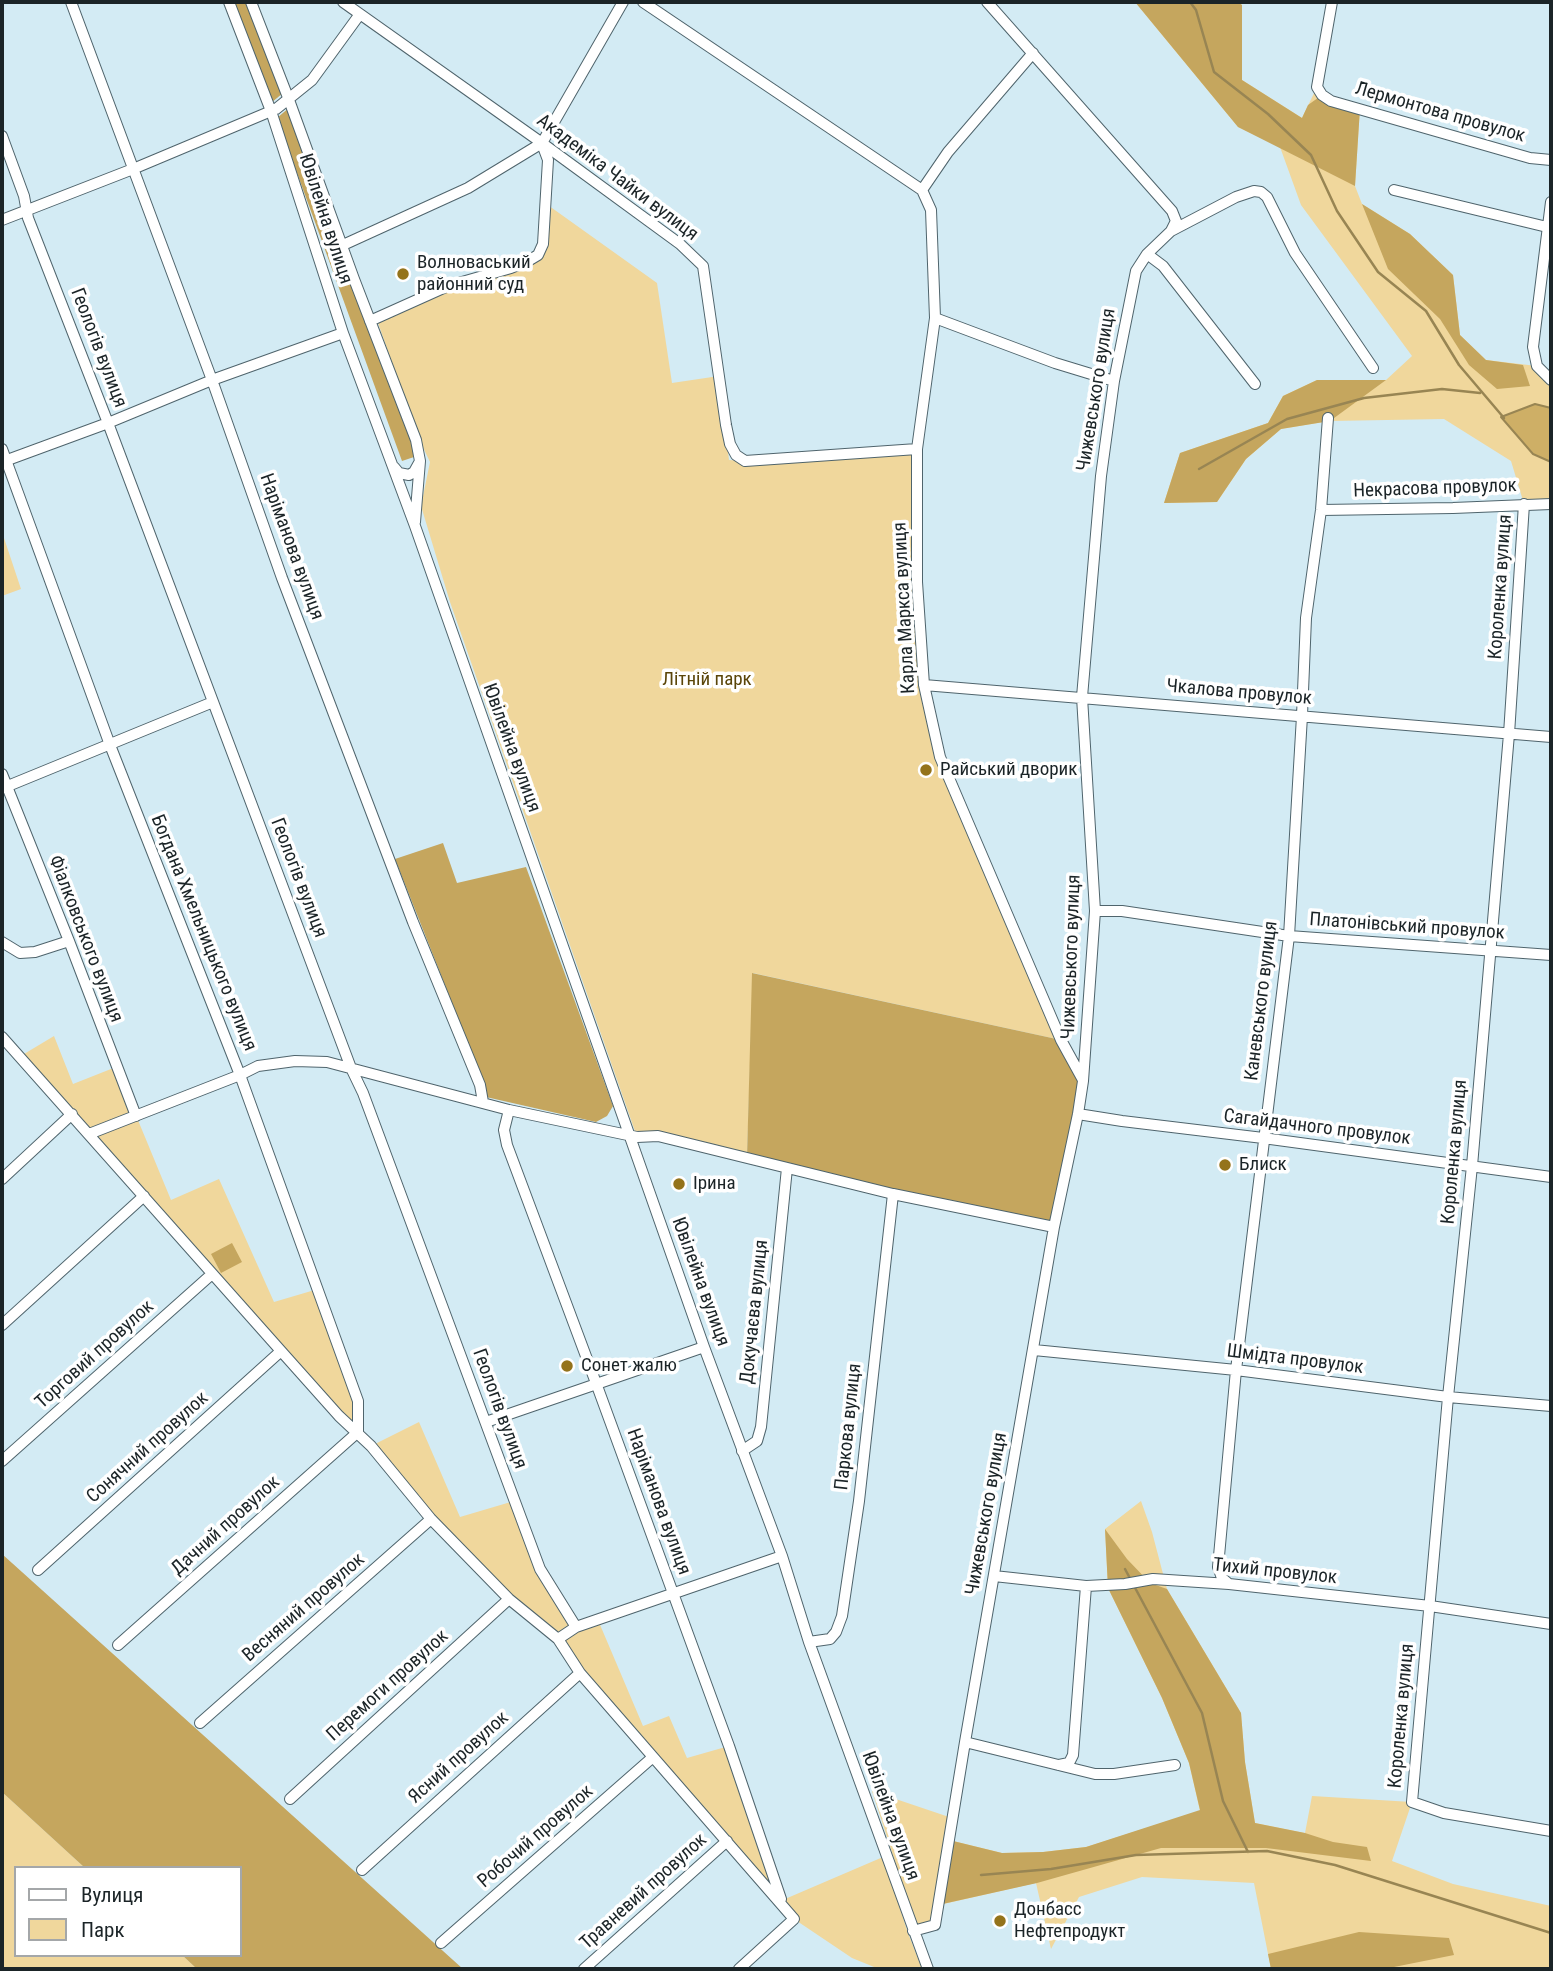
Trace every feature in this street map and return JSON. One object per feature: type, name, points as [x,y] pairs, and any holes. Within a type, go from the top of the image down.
[{"type":"street","name":"Наріманова вулиця","points":[[71,2],[212,380],[282,578],[414,922],[480,1085],[483,1102]]},
{"type":"street","name":"Ювілейна вулиця","points":[[229,2],[271,111],[344,333],[415,526],[704,1347],[782,1556],[809,1642],[928,1969]]},
{"type":"street","name":"Ювілейна вулиця","points":[[251,2],[416,440],[420,461],[415,526]]},
{"type":"street","name":"Академіка Чайки вулиця","points":[[343,2],[680,244],[703,266],[730,444],[736,455],[745,461],[917,449]]},
{"type":"street","points":[[343,244],[468,188],[542,143],[623,2]]},
{"type":"street","points":[[643,2],[922,190],[948,152],[1033,54]]},
{"type":"street","points":[[987,2],[1172,211],[1175,221],[1171,231]]},
{"type":"street","name":"Лермонтова провулок","points":[[1332,2],[1317,87],[1322,95],[1331,101],[1530,158],[1551,159]]},
{"type":"street","points":[[2,220],[271,111],[312,80],[360,14]]},
{"type":"street","name":"Геологів вулиця","points":[[2,136],[27,211],[351,1068],[363,1093],[540,1569],[576,1627]]},
{"type":"street","points":[[370,321],[447,286],[511,268],[538,255],[543,244],[548,160],[542,143]]},
{"type":"street","name":"Карла Маркса вулиця","points":[[922,190],[931,210],[935,318],[917,449],[917,582],[924,685],[940,757],[1061,1040],[1083,1081]]},
{"type":"street","points":[[1394,190],[1547,227]]},
{"type":"street","name":"Чижевського вулиця","points":[[913,1931],[935,1925],[1054,1227],[1083,1081],[1095,911],[1083,697],[1101,476],[1114,381],[1136,271],[1147,254],[1171,231],[1236,197],[1254,191],[1261,192],[1267,197],[1295,253],[1373,368]]},
{"type":"street","points":[[1551,202],[1533,347],[1537,366],[1551,380]]},
{"type":"street","points":[[1147,254],[1163,266],[1255,384]]},
{"type":"street","points":[[935,318],[1055,363],[1114,381]]},
{"type":"street","points":[[4,461],[108,423],[212,380],[344,333]]},
{"type":"street","name":"Каневського вулиця","points":[[1229,1584],[1222,1578],[1219,1567],[1236,1370],[1289,936],[1306,618],[1321,510],[1328,418]]},
{"type":"street","name":"Богдана Хмельницького вулиця","points":[[2,449],[4,461],[110,745],[240,1075],[358,1401],[358,1432]]},
{"type":"street","points":[[391,464],[399,473],[409,475],[420,461]]},
{"type":"street","name":"Короленка вулиця","points":[[1524,504],[1509,734],[1472,1166],[1448,1397],[1412,1802],[1444,1813],[1551,1831]]},
{"type":"street","name":"Некрасова провулок","points":[[1321,510],[1551,504]]},
{"type":"street","name":"Чкалова провулок","points":[[924,685],[1551,737]]},
{"type":"street","points":[[4,787],[213,702]]},
{"type":"street","name":"Фіалковського вулиця","points":[[2,774],[4,787],[69,941],[136,1116]]},
{"type":"street","name":"Платонівський провулок","points":[[1095,911],[1122,911],[1289,936],[1551,955]]},
{"type":"street","points":[[2,942],[20,953],[35,952],[69,941]]},
{"type":"street","points":[[2,1037],[281,1352],[339,1416],[358,1432],[432,1519],[509,1599],[558,1639],[580,1673],[794,1919],[739,1969]]},
{"type":"street","points":[[89,1134],[258,1066],[295,1060],[327,1062],[509,1110],[629,1136],[657,1136],[893,1194],[1054,1227]]},
{"type":"street","name":"Наріманова вулиця","points":[[509,1110],[504,1130],[507,1145],[729,1746],[783,1906]]},
{"type":"street","points":[[2,1179],[72,1114]]},
{"type":"street","name":"Сагайдачного провулок","points":[[1078,1114],[1551,1177]]},
{"type":"street","name":"Докучаєва вулиця","points":[[742,1451],[757,1441],[761,1427],[787,1168]]},
{"type":"street","name":"Паркова вулиця","points":[[809,1642],[830,1639],[842,1616],[859,1501],[893,1194]]},
{"type":"street","points":[[2,1325],[144,1196]]},
{"type":"street","name":"Торговий провулок","points":[[2,1461],[212,1274]]},
{"type":"street","points":[[485,1422],[704,1347]]},
{"type":"street","name":"Шмідта провулок","points":[[1034,1349],[1236,1370],[1448,1397],[1551,1406]]},
{"type":"street","name":"Сонячний провулок","points":[[38,1570],[281,1352]]},
{"type":"street","name":"Дачний провулок","points":[[118,1646],[358,1432]]},
{"type":"street","name":"Весняний провулок","points":[[200,1723],[432,1519]]},
{"type":"street","points":[[558,1639],[576,1627],[782,1556]]},
{"type":"street","name":"Тихий провулок","points":[[994,1576],[1086,1586],[1153,1579],[1229,1584],[1430,1605],[1551,1624]]},
{"type":"street","points":[[1058,1765],[1069,1763],[1073,1755],[1086,1586]]},
{"type":"street","name":"Перемоги провулок","points":[[290,1799],[509,1599]]},
{"type":"street","name":"Ясний провулок","points":[[362,1870],[580,1673]]},
{"type":"street","points":[[965,1742],[1095,1774],[1114,1774],[1175,1765]]},
{"type":"street","name":"Робочий провулок","points":[[441,1943],[653,1757]]},
{"type":"street","name":"Травневий провулок","points":[[584,1969],[727,1841]]},
{"type":"green space","points":[[1135,2],[1238,2],[1242,5],[1242,80],[1302,118],[1317,87],[1322,95],[1360,108],[1355,186],[1362,204],[1410,234],[1453,275],[1460,335],[1486,360],[1537,366],[1551,380],[1551,504],[1524,504],[1511,461],[1444,419],[1330,421],[1281,429],[1246,459],[1217,502],[1164,503],[1180,453],[1268,423],[1283,396],[1317,380],[1386,380],[1412,356],[1301,205],[1280,147],[1238,127]]},
{"type":"green space","name":"Літній парк","points":[[545,203],[657,283],[672,383],[719,376],[729,460],[917,449],[924,685],[940,757],[1061,1040],[753,973],[747,1157],[637,1137],[450,602],[421,506],[430,462],[419,439],[378,323],[448,286],[538,255]]},
{"type":"green space","points":[[2,532],[21,589],[2,596]]},
{"type":"green space","points":[[54,1036],[73,1084],[116,1067],[171,1200],[219,1179],[274,1302],[318,1289],[358,1401],[358,1432],[19,1057]]},
{"type":"green space","points":[[419,1422],[460,1517],[514,1501],[540,1569],[576,1626],[598,1620],[643,1726],[669,1716],[687,1758],[729,1746],[785,1899],[883,1857],[922,1969],[879,1969],[852,1958],[794,1919],[580,1673],[558,1639],[509,1599],[371,1446]]},
{"type":"green space","points":[[1141,1501],[1167,1589],[1241,1713],[1245,1762],[1255,1823],[1305,1833],[1312,1796],[1412,1802],[1392,1861],[1453,1884],[1551,1906],[1551,1969],[1271,1969],[1254,1883],[1142,1877],[1079,1897],[1051,1949],[1036,1883],[939,1905],[935,1925],[917,1929],[872,1791],[952,1818],[949,1840],[1002,1853],[1086,1847],[1200,1811],[1189,1763],[1162,1698],[1108,1588],[1105,1529]]},
{"type":"green space","points":[[2,1792],[83,1866],[14,1866],[14,1957],[184,1957],[197,1969],[2,1969]]},
{"type":"shaded area","points":[[233,2],[248,2],[283,93],[271,103]]},
{"type":"shaded area","points":[[1135,2],[1238,2],[1242,5],[1242,80],[1302,118],[1308,105],[1322,95],[1360,108],[1355,186],[1238,127]]},
{"type":"shaded area","points":[[290,107],[420,455],[402,461],[277,118]]},
{"type":"shaded area","points":[[1362,204],[1410,234],[1453,275],[1460,335],[1486,360],[1523,365],[1530,386],[1497,389],[1469,365],[1440,319],[1388,269]]},
{"type":"shaded area","points":[[1317,380],[1386,380],[1330,421],[1281,429],[1246,459],[1217,502],[1164,503],[1180,453],[1268,423],[1283,396]]},
{"type":"shaded area","points":[[1535,404],[1551,408],[1551,462],[1533,454],[1501,417]]},
{"type":"shaded area","points":[[443,843],[457,883],[526,867],[613,1106],[607,1116],[596,1122],[486,1097],[485,1086],[395,859]]},
{"type":"shaded area","points":[[752,973],[1061,1040],[1083,1081],[1054,1227],[747,1157]]},
{"type":"shaded area","points":[[232,1243],[242,1262],[221,1273],[211,1254]]},
{"type":"shaded area","points":[[1105,1529],[1127,1559],[1150,1583],[1167,1589],[1241,1713],[1245,1762],[1255,1823],[1305,1833],[1333,1842],[1367,1847],[1371,1861],[1266,1848],[1161,1848],[1037,1883],[938,1905],[949,1840],[1002,1853],[1086,1847],[1200,1810],[1189,1763],[1162,1698],[1108,1588]]},
{"type":"shaded area","points":[[2,1554],[463,1969],[197,1969],[184,1957],[242,1957],[242,1866],[83,1866],[2,1792]]},
{"type":"shaded area","points":[[1359,1932],[1449,1938],[1454,1955],[1384,1969],[1271,1969],[1268,1954]]},
{"type":"waterway","points":[[1190,2],[1196,10],[1214,72],[1268,114],[1311,155],[1337,211],[1378,272],[1426,311],[1459,365],[1504,418]]},
{"type":"waterway","points":[[1199,469],[1287,419],[1364,398],[1442,389],[1480,393]]},
{"type":"waterway","points":[[1125,1569],[1202,1713],[1223,1801],[1248,1852]]},
{"type":"waterway","points":[[981,1875],[1051,1869],[1136,1855],[1267,1851],[1335,1865],[1551,1933]]},
{"type":"place","name":"Волноваський районний суд","points":[[403,274]]},
{"type":"place","name":"Райський дворик","points":[[926,770]]},
{"type":"place","name":"Блиск","points":[[1225,1165]]},
{"type":"place","name":"Ірина","points":[[679,1184]]},
{"type":"place","name":"Сонет жалю","points":[[567,1366]]},
{"type":"place","name":"Донбасс Нефтепродукт","points":[[1000,1921]]}]
